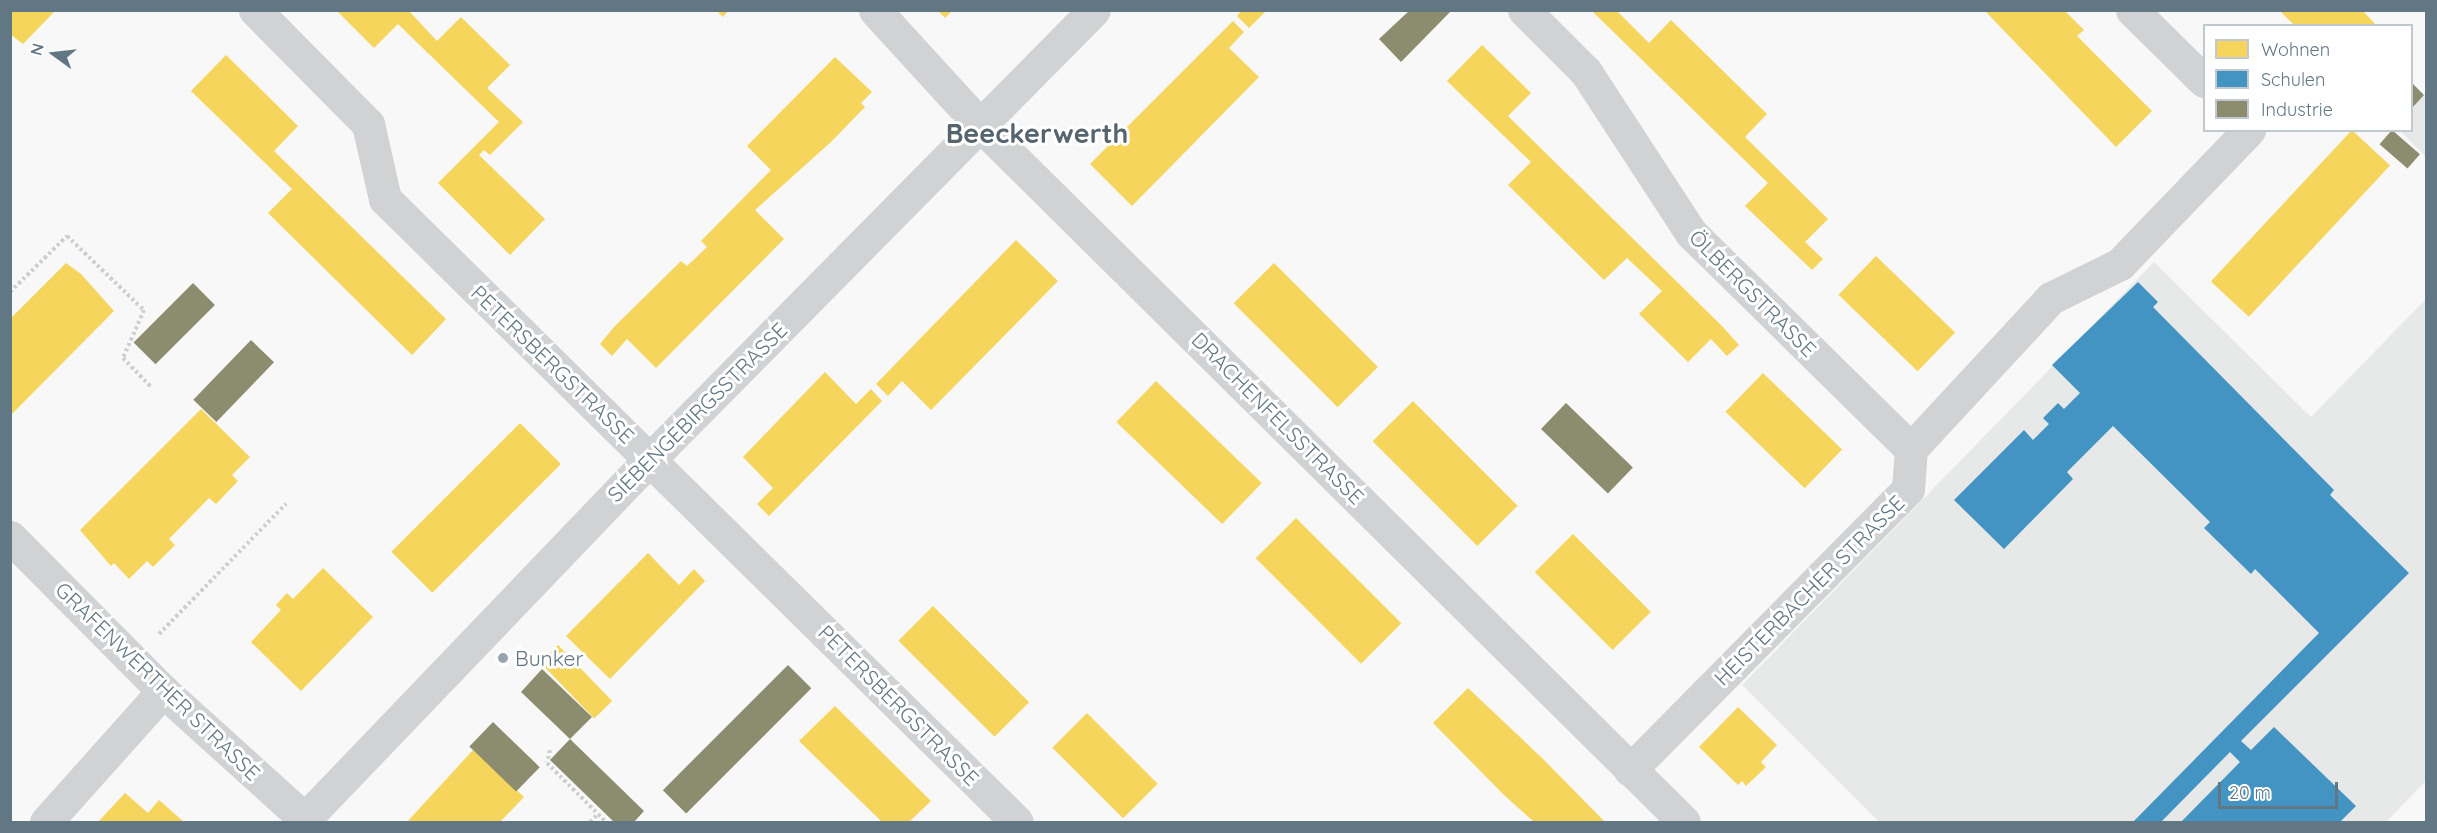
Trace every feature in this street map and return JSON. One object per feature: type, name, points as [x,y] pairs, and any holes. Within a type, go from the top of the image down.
[{"type":"street","name":"PETERSBERGSTRASSE","points":[[255,10],[368,124],[385,199],[1017,822]]},
{"type":"street","name":"DRACHENFELSSTRASSE","points":[[875,10],[981,126],[1684,822]]},
{"type":"street","name":"SIEBENGEBIRGSSTRASSE","points":[[305,821],[650,459],[1094,10]]},
{"type":"street","name":"ÖLBERGSTRASSE","points":[[1524,10],[1586,72],[1691,233],[1911,449]]},
{"type":"street","points":[[2132,10],[2203,79]]},
{"type":"street","points":[[1911,449],[2051,298],[2120,264],[2247,132]]},
{"type":"street","name":"HEISTERBACHER STRASSE","points":[[1630,770],[1908,489],[1911,449]]},
{"type":"street","name":"GRAFENWERTHER STRASSE","points":[[10,537],[163,691],[305,821]]},
{"type":"street","points":[[46,822],[163,691]]},
{"type":"path","points":[[10,292],[67,236],[144,310],[123,358],[152,388]]},
{"type":"path","points":[[133,661],[286,504]]},
{"type":"path","points":[[550,750],[547,763],[606,822]]},
{"type":"path","points":[[590,822],[598,814]]},
{"type":"shaded area","points":[[2426,92],[2426,157],[2401,132],[2413,132],[2413,107]]},
{"type":"shaded area","points":[[2154,262],[2311,417],[2426,299],[2426,781],[2386,822],[1879,822],[1742,685]]},
{"type":"building: Wohnen","points":[[10,10],[56,10],[23,44],[10,34]]},
{"type":"building: Wohnen","points":[[336,10],[408,10],[437,41],[461,17],[510,65],[487,88],[523,122],[490,155],[484,150],[479,155],[545,219],[510,255],[438,183],[499,122],[398,24],[374,48]]},
{"type":"building: Wohnen","points":[[716,10],[729,10],[723,17]]},
{"type":"building: Wohnen","points":[[937,10],[953,10],[945,18]]},
{"type":"building: Wohnen","points":[[1242,10],[1267,10],[1249,28],[1237,16]]},
{"type":"building: Wohnen","points":[[1591,10],[1616,10],[1649,43],[1671,20],[1767,114],[1745,137],[1828,219],[1805,242],[1823,259],[1812,270],[1745,206],[1768,183]]},
{"type":"building: Wohnen","points":[[1984,10],[2064,10],[2084,30],[2077,36],[2152,111],[2116,147]]},
{"type":"building: Wohnen","points":[[2279,10],[2362,10],[2375,24],[2293,24]]},
{"type":"building: Wohnen","points":[[1233,21],[1244,32],[1229,48],[1259,77],[1132,206],[1090,164]]},
{"type":"building: Wohnen","points":[[1482,45],[1531,93],[1508,116],[1723,327],[1739,345],[1727,356],[1711,339],[1688,362],[1639,314],[1662,291],[1627,258],[1604,280],[1508,185],[1531,162],[1447,81]]},
{"type":"building: Wohnen","points":[[226,55],[298,126],[274,151],[446,319],[412,355],[268,213],[292,189],[191,91]]},
{"type":"building: Wohnen","points":[[835,57],[872,92],[861,103],[865,107],[831,142],[755,210],[784,239],[656,368],[627,339],[612,356],[600,344],[614,327],[681,261],[687,266],[707,247],[701,241],[771,170],[747,146]]},
{"type":"building: Wohnen","points":[[2350,132],[2354,132],[2390,165],[2249,317],[2211,281]]},
{"type":"building: Wohnen","points":[[1016,240],[1058,281],[931,410],[902,381],[888,396],[876,384]]},
{"type":"building: Wohnen","points":[[1876,256],[1955,332],[1918,371],[1838,295]]},
{"type":"building: Wohnen","points":[[66,263],[81,274],[114,311],[10,416],[10,319]]},
{"type":"building: Wohnen","points":[[1274,263],[1378,367],[1338,407],[1234,303]]},
{"type":"building: Wohnen","points":[[825,372],[856,404],[871,389],[882,401],[769,516],[757,504],[773,488],[743,457]]},
{"type":"building: Wohnen","points":[[1763,373],[1842,449],[1805,488],[1725,412]]},
{"type":"building: Wohnen","points":[[1156,381],[1262,483],[1222,524],[1116,422]]},
{"type":"building: Wohnen","points":[[1413,401],[1518,506],[1477,546],[1373,441]]},
{"type":"building: Wohnen","points":[[201,409],[250,457],[232,475],[238,481],[216,504],[209,498],[169,539],[175,545],[153,567],[147,561],[129,579],[114,563],[111,566],[80,530]]},
{"type":"building: Wohnen","points":[[520,423],[561,464],[432,593],[391,552]]},
{"type":"building: Wohnen","points":[[1296,518],[1401,623],[1361,664],[1256,558]]},
{"type":"building: Wohnen","points":[[1573,534],[1651,612],[1613,650],[1535,572]]},
{"type":"building: Wohnen","points":[[648,553],[679,585],[694,569],[705,581],[610,679],[566,636]]},
{"type":"building: Wohnen","points":[[323,568],[373,617],[301,691],[251,642],[281,610],[276,605],[287,593],[293,599]]},
{"type":"building: Wohnen","points":[[933,606],[1029,702],[995,737],[898,641]]},
{"type":"building: Wohnen","points":[[558,645],[612,701],[594,718],[540,662]]},
{"type":"building: Wohnen","points":[[1468,688],[1605,822],[1534,822],[1505,796],[1433,723]]},
{"type":"building: Wohnen","points":[[835,706],[931,801],[909,822],[882,822],[799,741]]},
{"type":"building: Wohnen","points":[[1738,707],[1777,745],[1761,762],[1766,767],[1746,786],[1742,781],[1738,785],[1699,747]]},
{"type":"building: Wohnen","points":[[1087,713],[1158,784],[1123,818],[1052,748]]},
{"type":"building: Wohnen","points":[[473,750],[524,797],[500,822],[407,822]]},
{"type":"building: Wohnen","points":[[125,793],[148,813],[159,800],[184,822],[98,822]]},
{"type":"building: Schulen","points":[[2138,282],[2158,302],[2153,307],[2334,490],[2330,495],[2409,573],[2241,741],[2251,750],[2274,727],[2356,806],[2340,822],[2181,822],[2240,762],[2230,752],[2161,822],[2133,822],[2319,633],[2255,569],[2251,574],[2204,528],[2210,522],[2113,426],[2067,472],[2073,479],[2004,549],[1954,500],[2024,430],[2033,440],[2049,424],[2043,418],[2058,403],[2064,409],[2080,393],[2052,365]]},
{"type":"building: Industrie","points":[[1410,10],[1452,10],[1401,62],[1379,39]]},
{"type":"building: Industrie","points":[[2413,84],[2424,95],[2413,107]]},
{"type":"building: Industrie","points":[[2390,132],[2394,132],[2420,154],[2407,169],[2380,144]]},
{"type":"building: Industrie","points":[[193,283],[215,305],[156,364],[134,342]]},
{"type":"building: Industrie","points":[[251,340],[274,362],[216,422],[193,400]]},
{"type":"building: Industrie","points":[[1566,403],[1633,468],[1608,493],[1541,429]]},
{"type":"building: Industrie","points":[[788,665],[811,688],[686,813],[663,790]]},
{"type":"building: Industrie","points":[[542,669],[592,717],[570,739],[521,692]]},
{"type":"building: Industrie","points":[[493,722],[540,767],[516,792],[469,746]]},
{"type":"building: Industrie","points":[[570,739],[644,811],[634,822],[614,822],[550,760]]},
{"type":"place","name":"Bunker","points":[[503,658]]},
{"type":"district","name":"Beeckerwerth","points":[[1037,134]]}]
